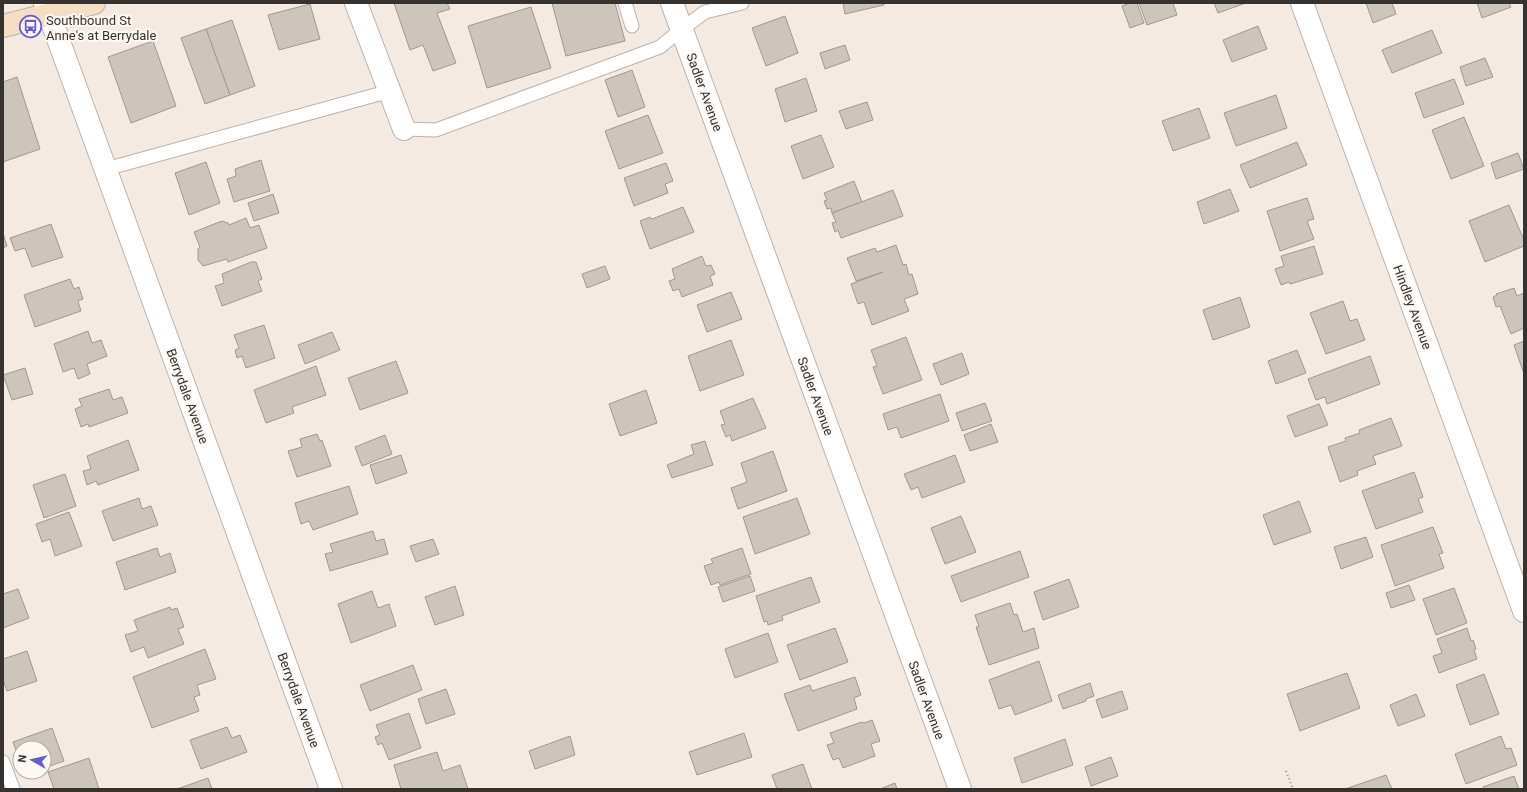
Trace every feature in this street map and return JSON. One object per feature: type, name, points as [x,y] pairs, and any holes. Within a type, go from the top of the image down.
[{"type":"main road","points":[[3,26],[47,9],[94,3]]},
{"type":"street","points":[[356,3],[404,129]]},
{"type":"street","name":"Sadler Avenue","points":[[672,3],[960,789]]},
{"type":"street","name":"Hindley Avenue","points":[[1302,3],[1524,611]]},
{"type":"street","name":"Berrydale Avenue","points":[[47,9],[331,789]]},
{"type":"lane","points":[[625,3],[632,26]]},
{"type":"lane","points":[[404,129],[436,130],[660,47],[705,12],[742,3]]},
{"type":"lane","points":[[106,169],[390,91]]},
{"type":"lane","points":[[3,762],[13,789]]},
{"type":"path","points":[[1286,771],[1293,789]]},
{"type":"building","points":[[394,3],[447,3],[450,9],[437,13],[456,63],[433,71],[423,45],[410,50]]},
{"type":"building","points":[[552,3],[615,3],[625,41],[566,56]]},
{"type":"building","points":[[843,3],[884,3],[884,5],[845,14]]},
{"type":"building","points":[[1130,3],[1137,3],[1144,23],[1130,28],[1122,6]]},
{"type":"building","points":[[1139,3],[1173,3],[1177,15],[1147,25]]},
{"type":"building","points":[[1214,3],[1246,3],[1218,13]]},
{"type":"building","points":[[1366,3],[1392,3],[1396,14],[1373,23]]},
{"type":"building","points":[[1477,3],[1509,3],[1511,7],[1482,18]]},
{"type":"building","points":[[310,4],[320,39],[279,50],[268,15]]},
{"type":"building","points":[[531,7],[551,68],[487,88],[468,26]]},
{"type":"building","points":[[785,16],[798,53],[766,66],[752,28]]},
{"type":"building","points":[[232,20],[255,86],[230,95],[206,29]]},
{"type":"building","points":[[1258,26],[1267,49],[1232,62],[1223,40]]},
{"type":"building","points":[[206,29],[230,95],[205,104],[181,38]]},
{"type":"building","points":[[1432,30],[1442,53],[1392,73],[1382,50]]},
{"type":"building","points":[[153,41],[176,106],[131,123],[108,57]]},
{"type":"building","points":[[845,45],[850,60],[825,69],[820,53]]},
{"type":"building","points":[[1485,58],[1493,77],[1466,86],[1460,67]]},
{"type":"building","points":[[632,70],[645,107],[618,117],[605,80]]},
{"type":"building","points":[[17,77],[40,149],[3,162],[3,82]]},
{"type":"building","points":[[806,78],[817,111],[785,122],[775,89]]},
{"type":"building","points":[[1454,79],[1464,104],[1424,118],[1415,93]]},
{"type":"building","points":[[1276,95],[1287,128],[1236,146],[1224,113]]},
{"type":"building","points":[[867,102],[873,120],[846,129],[839,111]]},
{"type":"building","points":[[1199,108],[1210,138],[1173,151],[1162,121]]},
{"type":"building","points":[[648,115],[663,153],[619,169],[605,131]]},
{"type":"building","points":[[1464,117],[1484,166],[1451,179],[1432,130]]},
{"type":"building","points":[[821,135],[834,167],[803,179],[791,146]]},
{"type":"building","points":[[1297,142],[1307,165],[1250,188],[1240,165]]},
{"type":"building","points":[[1518,153],[1524,169],[1496,179],[1491,163]]},
{"type":"building","points":[[261,160],[270,191],[234,202],[227,179],[236,176],[235,169]]},
{"type":"building","points":[[206,162],[220,203],[189,215],[175,173]]},
{"type":"building","points":[[666,163],[673,181],[665,184],[668,193],[634,206],[624,178]]},
{"type":"building","points":[[854,181],[862,202],[832,213],[831,208],[827,209],[824,201],[827,200],[824,193]]},
{"type":"building","points":[[1230,189],[1239,211],[1204,224],[1197,202]]},
{"type":"building","points":[[893,190],[903,216],[841,238],[838,230],[835,232],[832,223],[836,222],[832,213]]},
{"type":"building","points":[[273,194],[279,213],[254,221],[248,203]]},
{"type":"building","points":[[1307,198],[1314,219],[1307,221],[1314,239],[1280,251],[1267,211]]},
{"type":"building","points":[[1509,205],[1524,240],[1524,246],[1485,262],[1469,221]]},
{"type":"building","points":[[683,207],[694,232],[650,249],[640,221],[650,217],[652,219]]},
{"type":"building","points":[[246,218],[250,228],[259,225],[267,248],[228,262],[227,259],[203,266],[198,260],[198,249],[200,247],[194,232],[222,221],[228,223],[229,225]]},
{"type":"building","points":[[51,224],[63,257],[32,267],[25,248],[15,251],[10,238]]},
{"type":"building","points":[[3,233],[7,246],[3,248]]},
{"type":"building","points":[[896,245],[903,265],[906,264],[909,275],[912,274],[918,294],[904,299],[909,311],[872,325],[864,302],[858,304],[851,284],[883,272],[856,281],[847,258],[875,248],[877,252]]},
{"type":"building","points":[[1314,246],[1323,274],[1290,284],[1289,282],[1281,285],[1275,269],[1284,266],[1281,256]]},
{"type":"building","points":[[702,256],[706,266],[711,265],[715,274],[710,276],[713,285],[682,297],[679,289],[673,291],[669,281],[675,279],[672,269]]},
{"type":"building","points":[[251,262],[256,262],[262,279],[258,281],[262,291],[222,306],[215,286],[224,283],[222,274]]},
{"type":"building","points":[[605,266],[610,279],[587,288],[582,274]]},
{"type":"building","points":[[70,279],[74,289],[79,287],[83,299],[78,301],[81,311],[35,327],[24,295]]},
{"type":"building","points":[[1514,288],[1517,296],[1524,293],[1524,328],[1511,334],[1500,306],[1496,307],[1493,297],[1497,295],[1496,294]]},
{"type":"building","points":[[731,292],[742,319],[707,332],[697,305]]},
{"type":"building","points":[[1240,297],[1250,327],[1213,340],[1203,310]]},
{"type":"building","points":[[1343,301],[1350,321],[1357,319],[1365,340],[1326,354],[1310,313]]},
{"type":"building","points":[[264,325],[275,358],[246,368],[242,356],[237,358],[235,350],[239,348],[234,335]]},
{"type":"building","points":[[88,331],[92,343],[101,340],[107,356],[87,364],[90,374],[78,379],[74,368],[63,372],[54,344]]},
{"type":"building","points":[[332,332],[340,350],[305,364],[298,345]]},
{"type":"building","points":[[906,337],[922,380],[883,394],[873,367],[877,366],[871,350]]},
{"type":"building","points":[[731,340],[744,375],[700,391],[688,356]]},
{"type":"building","points":[[1524,341],[1524,374],[1514,345]]},
{"type":"building","points":[[1297,350],[1306,373],[1276,384],[1268,361]]},
{"type":"building","points":[[962,353],[969,374],[941,385],[933,364]]},
{"type":"building","points":[[1370,356],[1380,384],[1327,404],[1325,397],[1316,400],[1308,379]]},
{"type":"building","points":[[396,361],[408,393],[360,410],[348,378]]},
{"type":"building","points":[[316,366],[326,395],[292,407],[294,413],[266,423],[254,390]]},
{"type":"building","points":[[25,368],[33,394],[12,400],[3,375]]},
{"type":"building","points":[[109,389],[113,400],[122,397],[128,413],[89,427],[88,424],[81,427],[75,409],[82,406],[79,399]]},
{"type":"building","points":[[646,390],[657,423],[620,436],[609,404]]},
{"type":"building","points":[[940,394],[949,421],[901,438],[897,427],[888,430],[883,414]]},
{"type":"building","points":[[753,398],[766,428],[732,441],[730,435],[726,437],[721,425],[725,424],[720,411]]},
{"type":"building","points":[[985,403],[992,421],[962,431],[956,413]]},
{"type":"building","points":[[1319,404],[1328,425],[1295,437],[1287,416]]},
{"type":"building","points":[[1391,418],[1402,446],[1373,456],[1376,464],[1357,471],[1358,475],[1340,482],[1328,447],[1346,441],[1345,438],[1360,433],[1359,430]]},
{"type":"building","points":[[991,424],[998,442],[970,451],[964,435]]},
{"type":"building","points":[[317,434],[320,441],[322,440],[331,466],[297,477],[288,451],[302,447],[300,439]]},
{"type":"building","points":[[385,435],[392,454],[362,466],[355,447]]},
{"type":"building","points":[[128,440],[139,470],[98,485],[96,481],[87,485],[83,471],[91,469],[87,456]]},
{"type":"building","points":[[705,441],[713,465],[672,478],[667,465],[694,454],[691,445]]},
{"type":"building","points":[[773,451],[787,491],[738,509],[731,488],[747,482],[741,463]]},
{"type":"building","points":[[401,455],[407,473],[376,484],[370,465]]},
{"type":"building","points":[[955,455],[965,482],[922,498],[918,487],[911,490],[904,474]]},
{"type":"building","points":[[1414,472],[1423,497],[1418,499],[1423,512],[1376,529],[1362,491]]},
{"type":"building","points":[[65,474],[76,506],[44,518],[33,485]]},
{"type":"building","points":[[349,486],[358,514],[313,530],[309,521],[301,524],[295,503]]},
{"type":"building","points":[[139,498],[142,509],[151,506],[158,525],[113,541],[102,511]]},
{"type":"building","points":[[797,498],[810,534],[755,554],[743,517]]},
{"type":"building","points":[[1299,501],[1311,532],[1274,545],[1263,515]]},
{"type":"building","points":[[69,512],[82,546],[55,556],[50,539],[42,542],[36,524]]},
{"type":"building","points":[[961,516],[976,552],[945,564],[931,528]]},
{"type":"building","points":[[1433,527],[1443,553],[1439,554],[1444,568],[1395,586],[1381,545]]},
{"type":"building","points":[[373,531],[376,541],[384,539],[388,554],[330,571],[325,554],[333,552],[330,544]]},
{"type":"building","points":[[1366,537],[1373,557],[1341,569],[1334,547]]},
{"type":"building","points":[[433,539],[439,554],[416,562],[410,546]]},
{"type":"building","points":[[157,548],[160,557],[170,553],[176,572],[125,590],[116,562]]},
{"type":"building","points":[[742,548],[751,574],[720,585],[719,582],[711,585],[704,566],[713,563],[711,559]]},
{"type":"building","points":[[1020,551],[1029,577],[961,602],[951,576]]},
{"type":"building","points":[[750,576],[755,591],[723,602],[718,587]]},
{"type":"building","points":[[811,577],[820,602],[782,616],[783,620],[768,625],[767,621],[764,622],[756,596]]},
{"type":"building","points":[[1069,579],[1079,607],[1043,620],[1034,592]]},
{"type":"building","points":[[1409,585],[1415,600],[1391,608],[1386,593]]},
{"type":"building","points":[[455,586],[464,615],[435,625],[425,597]]},
{"type":"building","points":[[1454,588],[1467,623],[1436,635],[1423,599]]},
{"type":"building","points":[[18,589],[29,618],[3,628],[3,594]]},
{"type":"building","points":[[372,591],[378,608],[389,604],[396,626],[351,643],[338,604]]},
{"type":"building","points":[[1010,603],[1014,615],[1017,614],[1023,632],[1034,628],[1039,648],[989,665],[976,627],[979,627],[975,615]]},
{"type":"building","points":[[170,607],[171,610],[177,608],[184,627],[178,629],[184,644],[148,658],[144,647],[131,652],[125,635],[138,631],[134,620]]},
{"type":"building","points":[[835,628],[848,662],[800,680],[787,645]]},
{"type":"building","points":[[1467,628],[1471,641],[1473,640],[1476,649],[1474,650],[1477,659],[1439,673],[1433,656],[1442,653],[1437,639]]},
{"type":"building","points":[[768,633],[778,662],[735,678],[725,649]]},
{"type":"building","points":[[205,649],[216,679],[197,685],[200,695],[194,697],[199,711],[152,728],[133,677]]},
{"type":"building","points":[[27,651],[37,681],[7,691],[3,680],[3,659]]},
{"type":"building","points":[[1039,661],[1052,701],[1015,715],[1011,705],[999,709],[989,680]]},
{"type":"building","points":[[413,665],[422,690],[370,711],[360,685]]},
{"type":"building","points":[[1347,673],[1360,708],[1300,731],[1287,694]]},
{"type":"building","points":[[1484,674],[1499,714],[1470,725],[1456,685]]},
{"type":"building","points":[[855,677],[861,695],[854,698],[857,709],[798,731],[784,694],[810,685],[812,691]]},
{"type":"building","points":[[1090,683],[1094,696],[1086,699],[1086,701],[1063,709],[1058,695]]},
{"type":"building","points":[[446,689],[455,714],[426,724],[418,699]]},
{"type":"building","points":[[1122,691],[1128,709],[1102,718],[1096,700]]},
{"type":"building","points":[[1416,694],[1425,716],[1398,726],[1390,705]]},
{"type":"building","points":[[409,713],[421,748],[389,760],[382,743],[378,745],[375,737],[380,735],[376,725]]},
{"type":"building","points":[[872,720],[880,741],[871,744],[875,756],[843,768],[839,758],[833,760],[827,745],[834,743],[830,733]]},
{"type":"building","points":[[227,727],[232,738],[240,735],[247,752],[201,769],[190,740]]},
{"type":"building","points":[[52,728],[64,761],[52,765],[52,740],[19,740]]},
{"type":"building","points":[[744,733],[752,757],[697,775],[689,752]]},
{"type":"building","points":[[570,736],[575,755],[535,769],[529,751]]},
{"type":"building","points":[[1501,736],[1506,749],[1511,748],[1517,765],[1466,784],[1455,754]]},
{"type":"building","points":[[1065,739],[1073,765],[1022,783],[1014,758]]},
{"type":"building","points":[[437,752],[443,771],[460,765],[468,789],[401,789],[394,765]]},
{"type":"building","points":[[1111,757],[1118,776],[1091,786],[1085,767]]},
{"type":"building","points":[[89,758],[99,789],[54,789],[51,780],[52,771]]},
{"type":"building","points":[[803,764],[812,789],[777,789],[772,775]]},
{"type":"building","points":[[1386,775],[1392,789],[1345,789]]},
{"type":"building","points":[[1514,776],[1519,789],[1484,789],[1483,787]]},
{"type":"building","points":[[208,778],[212,789],[177,789]]},
{"type":"building","points":[[895,783],[897,789],[880,789]]},
{"type":"place","name":"Southbound St Anne's at Berrydale","points":[[31,27]]}]
